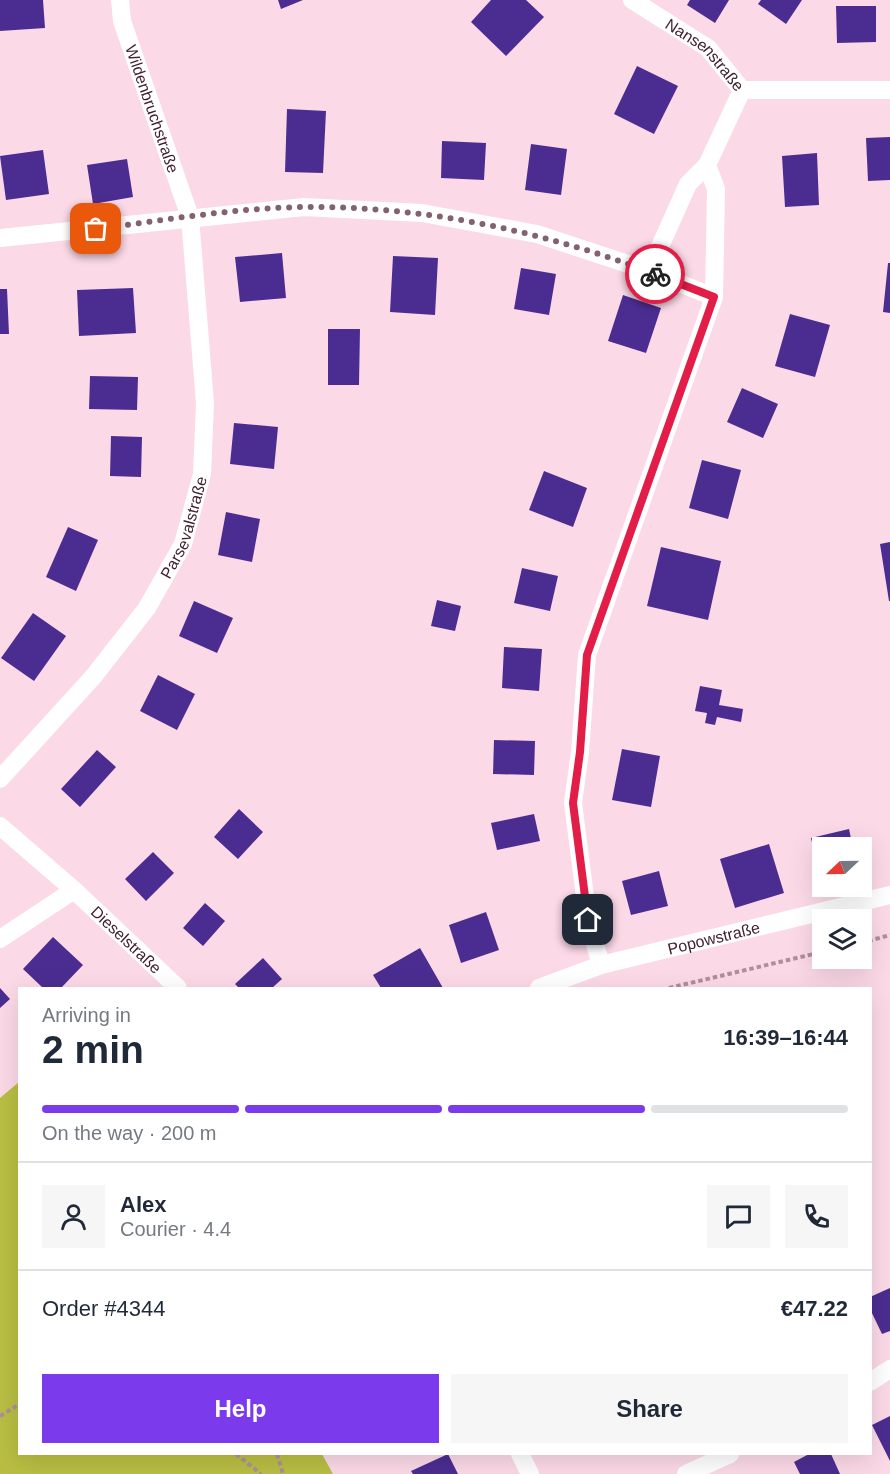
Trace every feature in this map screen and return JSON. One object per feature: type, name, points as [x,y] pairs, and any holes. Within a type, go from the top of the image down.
[{"type":"street","name":"Wildenbruchstraße","points":[[120,0],[122,21],[190,217]]},
{"type":"street","name":"Nansenstraße","points":[[632,0],[708,48],[742,90],[890,90]]},
{"type":"street","points":[[649,272],[688,184],[707,165],[742,90]]},
{"type":"street","points":[[602,965],[588,920],[573,803],[580,752],[587,655],[714,297],[716,189],[707,165]]},
{"type":"street","points":[[0,238],[304,207],[422,213],[537,234],[714,297]]},
{"type":"street","name":"Parsevalstraße","points":[[0,779],[93,677],[147,608],[183,544],[201,474],[205,403],[190,217]]},
{"type":"street","name":"Dieselstraße","points":[[0,826],[74,890],[177,987]]},
{"type":"street","points":[[0,939],[74,890]]},
{"type":"street","name":"Popowstraße","points":[[542,987],[602,965],[890,895]]},
{"type":"street","points":[[872,1381],[890,1369]]},
{"type":"street","points":[[520,1455],[530,1474]]},
{"type":"street","points":[[686,1474],[728,1455]]},
{"type":"path","points":[[872,940],[890,935]]},
{"type":"path","points":[[673,987],[812,954]]},
{"type":"path","points":[[0,1416],[18,1405]]},
{"type":"path","points":[[237,1455],[261,1474]]},
{"type":"path","points":[[277,1455],[283,1474]]},
{"type":"shaded area","points":[[18,1083],[18,1455],[323,1455],[333,1474],[0,1474],[0,1098]]},
{"type":"building","points":[[0,0],[43,0],[45,28],[0,31]]},
{"type":"building","points":[[278,0],[303,0],[281,9]]},
{"type":"building","points":[[491,0],[526,0],[544,17],[506,56],[471,22]]},
{"type":"building","points":[[690,0],[729,0],[715,23],[687,5]]},
{"type":"building","points":[[761,0],[802,0],[786,24],[758,4]]},
{"type":"building","points":[[836,6],[876,6],[876,42],[837,43]]},
{"type":"building","points":[[637,66],[678,86],[654,134],[614,114]]},
{"type":"building","points":[[287,109],[326,111],[323,173],[285,172]]},
{"type":"building","points":[[890,137],[890,180],[868,181],[866,138]]},
{"type":"building","points":[[442,141],[486,143],[484,180],[441,178]]},
{"type":"building","points":[[531,144],[567,149],[561,195],[525,190]]},
{"type":"building","points":[[43,150],[49,194],[6,200],[0,156]]},
{"type":"building","points":[[817,153],[819,205],[785,207],[782,156]]},
{"type":"building","points":[[127,159],[133,197],[93,204],[87,165]]},
{"type":"building","points":[[282,253],[286,298],[240,302],[235,257]]},
{"type":"building","points":[[393,256],[438,258],[435,315],[390,312]]},
{"type":"building","points":[[888,263],[890,263],[890,313],[883,312]]},
{"type":"building","points":[[521,268],[556,274],[549,315],[514,309]]},
{"type":"building","points":[[133,288],[136,333],[79,336],[77,290]]},
{"type":"building","points":[[0,289],[7,289],[9,334],[0,334]]},
{"type":"building","points":[[623,295],[661,308],[646,353],[608,341]]},
{"type":"building","points":[[790,314],[830,325],[815,377],[775,366]]},
{"type":"building","points":[[328,329],[360,329],[359,385],[328,385]]},
{"type":"building","points":[[90,376],[138,377],[137,410],[89,409]]},
{"type":"building","points":[[742,388],[778,404],[763,438],[727,422]]},
{"type":"building","points":[[234,423],[278,427],[274,469],[230,464]]},
{"type":"building","points":[[111,436],[142,437],[141,477],[110,476]]},
{"type":"building","points":[[702,460],[741,470],[728,519],[689,508]]},
{"type":"building","points":[[544,471],[587,488],[573,527],[529,510]]},
{"type":"building","points":[[226,512],[260,519],[252,562],[218,555]]},
{"type":"building","points":[[68,527],[98,540],[76,591],[46,577]]},
{"type":"building","points":[[890,542],[890,601],[889,601],[880,544]]},
{"type":"building","points":[[661,547],[721,561],[708,620],[647,606]]},
{"type":"building","points":[[522,568],[558,576],[550,611],[514,603]]},
{"type":"building","points":[[437,600],[461,606],[455,631],[431,626]]},
{"type":"building","points":[[194,601],[233,618],[217,653],[179,636]]},
{"type":"building","points":[[33,613],[66,636],[34,681],[1,658]]},
{"type":"building","points":[[504,647],[542,649],[539,691],[502,688]]},
{"type":"building","points":[[158,675],[195,694],[177,730],[140,711]]},
{"type":"building","points":[[700,686],[722,690],[719,705],[743,709],[741,722],[717,717],[715,725],[705,723],[707,713],[695,711]]},
{"type":"building","points":[[494,740],[535,741],[534,775],[493,774]]},
{"type":"building","points":[[622,749],[660,756],[651,807],[612,800]]},
{"type":"building","points":[[97,750],[116,767],[80,807],[61,789]]},
{"type":"building","points":[[239,809],[263,832],[238,859],[214,837]]},
{"type":"building","points":[[534,814],[540,841],[497,850],[491,823]]},
{"type":"building","points":[[849,829],[851,837],[815,837]]},
{"type":"building","points":[[769,844],[784,893],[735,908],[720,859]]},
{"type":"building","points":[[153,852],[174,873],[146,901],[125,879]]},
{"type":"building","points":[[659,871],[668,906],[631,915],[622,881]]},
{"type":"building","points":[[205,903],[225,921],[203,946],[183,928]]},
{"type":"building","points":[[486,912],[499,950],[461,963],[449,925]]},
{"type":"building","points":[[53,937],[83,965],[62,987],[42,987],[23,969]]},
{"type":"building","points":[[420,948],[442,987],[380,987],[373,975]]},
{"type":"building","points":[[263,958],[282,979],[273,987],[238,987],[235,984]]},
{"type":"building","points":[[0,988],[10,999],[0,1008]]},
{"type":"building","points":[[890,1288],[890,1331],[882,1334],[872,1313],[872,1296]]},
{"type":"building","points":[[890,1416],[890,1461],[872,1425]]},
{"type":"building","points":[[448,1455],[458,1474],[413,1474],[411,1471]]},
{"type":"building","points":[[807,1455],[831,1455],[840,1474],[800,1474],[794,1462]]},
{"type":"way so far","points":[[96,229],[190,217],[304,207],[422,213],[537,234],[655,274]]},
{"type":"route","points":[[588,920],[573,803],[580,752],[587,655],[714,297],[655,274]]}]
